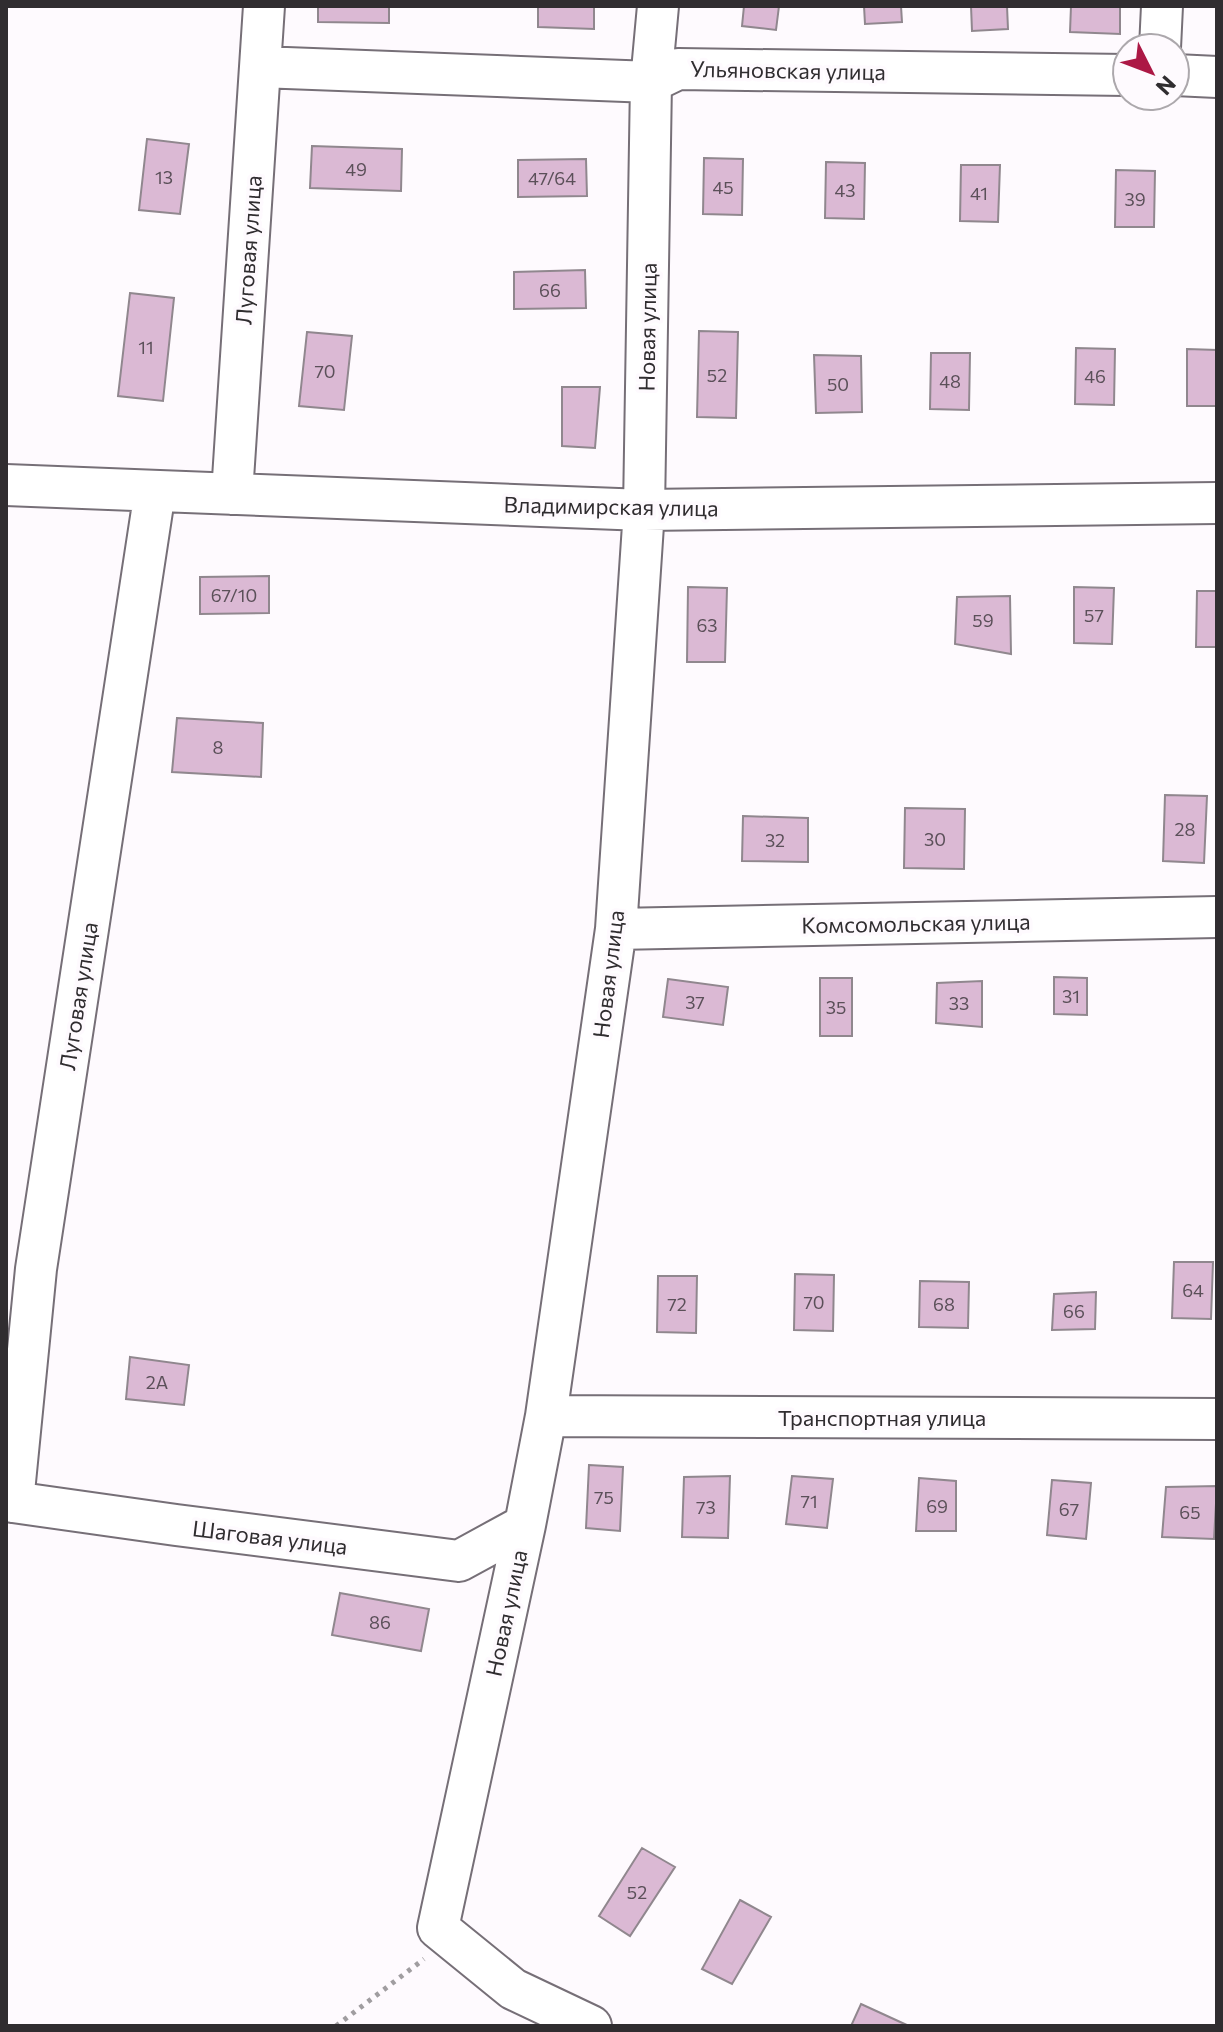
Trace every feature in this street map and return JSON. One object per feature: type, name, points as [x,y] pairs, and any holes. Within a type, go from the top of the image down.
[{"type":"street","name":"Луговая улица","points":[[232,494],[264,6]]},
{"type":"street","name":"Новая улица","points":[[444,1933],[546,1416],[616,929],[644,510],[651,82],[658,6]]},
{"type":"street","points":[[1161,32],[1162,6]]},
{"type":"street","name":"Ульяновская улица","points":[[260,67],[651,82],[678,69],[1111,75]]},
{"type":"street","points":[[1191,76],[1217,77]]},
{"type":"street","name":"Владимирская улица","points":[[6,485],[644,510],[1217,503]]},
{"type":"street","name":"Луговая улица","points":[[10,1501],[36,1269],[155,491]]},
{"type":"street","name":"Комсомольская улица","points":[[616,929],[1217,917]]},
{"type":"street","name":"Транспортная улица","points":[[546,1416],[1217,1419]]},
{"type":"street","name":"Шаговая улица","points":[[10,1501],[459,1561],[525,1525]]},
{"type":"street","points":[[444,1933],[513,1989],[591,2026]]},
{"type":"path","points":[[336,2026],[444,1933]]},
{"type":"building","points":[[318,6],[389,6],[389,23],[318,22]]},
{"type":"building","points":[[538,6],[594,6],[594,29],[538,27]]},
{"type":"building","points":[[744,6],[779,6],[776,30],[742,26]]},
{"type":"building","points":[[864,6],[901,6],[902,22],[865,24]]},
{"type":"building","points":[[971,6],[1007,6],[1008,29],[972,31]]},
{"type":"building","points":[[1071,6],[1120,6],[1120,32],[1070,32]]},
{"type":"building","points":[[147,139],[189,144],[180,214],[139,210]]},
{"type":"building","points":[[312,146],[402,149],[401,191],[310,188]]},
{"type":"building","points":[[704,158],[743,159],[742,215],[703,214]]},
{"type":"building","points":[[586,159],[587,196],[518,197],[518,160]]},
{"type":"building","points":[[826,162],[865,163],[864,219],[825,218]]},
{"type":"building","points":[[961,165],[1000,165],[998,222],[960,221]]},
{"type":"building","points":[[1116,170],[1155,171],[1154,227],[1115,227]]},
{"type":"building","points":[[585,270],[586,308],[514,309],[514,272]]},
{"type":"building","points":[[130,293],[174,298],[163,401],[118,396]]},
{"type":"building","points":[[699,331],[738,332],[736,418],[697,417]]},
{"type":"building","points":[[307,332],[352,336],[344,410],[299,406]]},
{"type":"building","points":[[1076,348],[1115,349],[1114,405],[1075,404]]},
{"type":"building","points":[[1187,349],[1217,350],[1217,406],[1187,406]]},
{"type":"building","points":[[931,353],[970,353],[969,410],[930,409]]},
{"type":"building","points":[[814,355],[861,356],[862,412],[816,413]]},
{"type":"building","points":[[562,387],[600,387],[595,448],[562,446]]},
{"type":"building","points":[[269,576],[269,613],[200,614],[200,577]]},
{"type":"building","points":[[688,587],[727,588],[725,662],[687,662]]},
{"type":"building","points":[[1074,587],[1114,588],[1112,644],[1074,643]]},
{"type":"building","points":[[1197,591],[1217,591],[1217,647],[1196,647]]},
{"type":"building","points":[[1010,596],[1011,654],[955,644],[957,597]]},
{"type":"building","points":[[177,718],[263,723],[261,777],[172,772]]},
{"type":"building","points":[[1165,795],[1207,796],[1204,863],[1163,861]]},
{"type":"building","points":[[905,808],[965,809],[964,869],[904,868]]},
{"type":"building","points":[[743,816],[808,818],[808,862],[742,861]]},
{"type":"building","points":[[1054,977],[1087,978],[1087,1015],[1054,1014]]},
{"type":"building","points":[[820,978],[852,978],[852,1036],[820,1036]]},
{"type":"building","points":[[668,979],[728,987],[723,1025],[663,1017]]},
{"type":"building","points":[[982,981],[982,1027],[936,1023],[937,983]]},
{"type":"building","points":[[1174,1262],[1213,1262],[1211,1319],[1172,1318]]},
{"type":"building","points":[[795,1274],[834,1275],[833,1331],[794,1330]]},
{"type":"building","points":[[658,1276],[697,1276],[696,1333],[657,1332]]},
{"type":"building","points":[[920,1281],[969,1282],[968,1328],[919,1327]]},
{"type":"building","points":[[1096,1292],[1095,1329],[1052,1330],[1054,1294]]},
{"type":"building","points":[[130,1357],[189,1365],[184,1405],[126,1399]]},
{"type":"building","points":[[589,1465],[623,1467],[620,1531],[586,1528]]},
{"type":"building","points":[[730,1476],[728,1538],[682,1537],[684,1477]]},
{"type":"building","points":[[792,1476],[833,1479],[827,1528],[786,1524]]},
{"type":"building","points":[[919,1478],[956,1481],[956,1531],[916,1531]]},
{"type":"building","points":[[1052,1480],[1091,1483],[1086,1539],[1047,1535]]},
{"type":"building","points":[[1217,1486],[1214,1539],[1162,1537],[1166,1487]]},
{"type":"building","points":[[340,1593],[429,1609],[421,1651],[332,1635]]},
{"type":"building","points":[[642,1848],[675,1867],[630,1936],[599,1916]]},
{"type":"building","points":[[740,1900],[771,1917],[732,1984],[702,1969]]},
{"type":"building","points":[[861,2004],[909,2026],[851,2026]]}]
